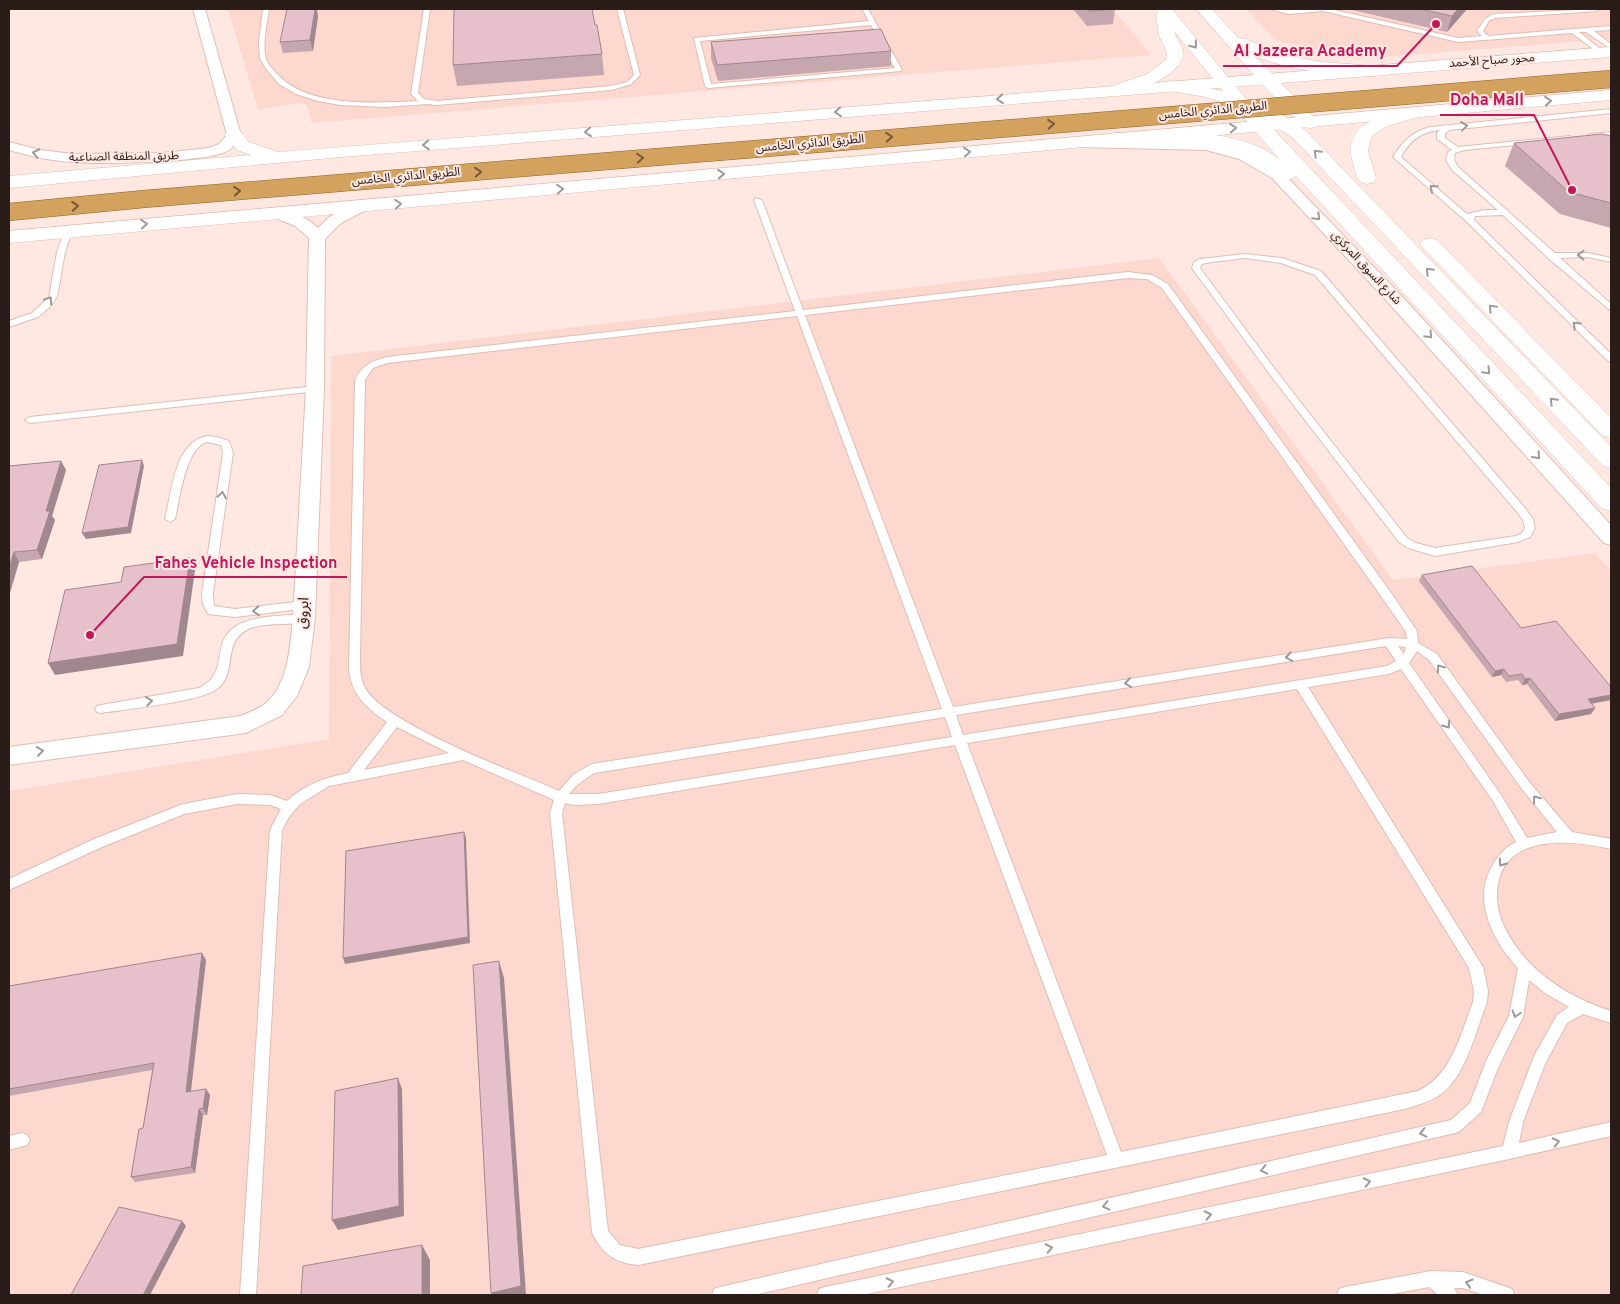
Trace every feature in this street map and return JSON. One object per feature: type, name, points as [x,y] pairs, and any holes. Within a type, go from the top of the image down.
[{"type":"highway","name":"الطريق الدائري الخامس","points":[[9,196],[1609,54]]},
{"type":"highway","name":"الطريق الدائري الخامس","points":[[9,212],[154,198],[852,140],[1611,79]]},
{"type":"street","points":[[199,9],[234,134],[243,146],[276,158]]},
{"type":"street","points":[[1118,90],[1153,77],[1166,70],[1172,63],[1175,54],[1167,36],[1164,9]]},
{"type":"street","name":"شارع السوق المركزي","points":[[1164,9],[1259,126],[1611,503]]},
{"type":"street","points":[[1204,9],[1308,122],[1367,178],[1611,430]]},
{"type":"street","points":[[1224,31],[1255,51],[1274,59],[1314,67],[1374,71]]},
{"type":"street","name":"محور صباح الأحمد","points":[[1374,71],[1609,54]]},
{"type":"street","name":"الطريق الدائري الخامس","points":[[9,182],[276,158],[1224,81],[1374,71]]},
{"type":"street","points":[[1171,86],[1209,91],[1239,100],[1266,112],[1286,124],[1305,140],[1611,461]]},
{"type":"street","points":[[1367,178],[1359,146],[1363,135],[1377,124],[1412,113],[1611,95]]},
{"type":"street","name":"الطريق الدائري الخامس","points":[[9,237],[1412,113]]},
{"type":"street","name":"طريق المنطقة الصناعية","points":[[9,146],[40,154],[73,158],[162,157],[211,152],[224,147],[234,134]]},
{"type":"street","points":[[1115,138],[1206,139],[1252,151],[1271,160],[1346,220]]},
{"type":"street","name":"شارع السوق المركزي","points":[[1048,144],[1174,144],[1207,146],[1244,156],[1277,175],[1392,294],[1611,538]]},
{"type":"street","points":[[9,173],[77,175]]},
{"type":"street","points":[[63,232],[38,211],[39,200],[48,189],[64,179],[77,175]]},
{"type":"street","points":[[280,214],[300,221],[311,229],[317,238],[335,220],[360,207]]},
{"type":"street","points":[[9,247],[63,232]]},
{"type":"street","name":"ابروق","points":[[9,756],[246,724],[274,709],[292,684],[302,642],[304,612],[315,389],[317,238]]},
{"type":"lane","points":[[266,9],[262,58],[279,82],[297,91],[336,102],[391,104],[603,89],[629,83],[637,75],[620,9]]},
{"type":"lane","points":[[427,9],[414,91],[416,98],[429,102]]},
{"type":"lane","points":[[865,9],[873,23],[899,70],[708,86],[696,39],[873,23]]},
{"type":"lane","points":[[1273,9],[1289,12],[1323,9],[1458,40],[1611,28]]},
{"type":"lane","points":[[1487,38],[1480,31],[1487,20],[1509,9]]},
{"type":"lane","points":[[1493,16],[1597,9]]},
{"type":"lane","points":[[1588,30],[1609,54]]},
{"type":"lane","points":[[1573,31],[1609,54]]},
{"type":"lane","points":[[1611,110],[1447,128],[1432,128],[1419,131],[1405,142],[1398,156],[1470,220],[1611,359]]},
{"type":"lane","points":[[1447,128],[1441,133],[1442,139],[1457,150]]},
{"type":"lane","points":[[1584,137],[1611,134]]},
{"type":"lane","points":[[1594,136],[1611,140]]},
{"type":"lane","points":[[1575,137],[1470,146],[1457,150],[1450,156],[1451,164],[1611,308]]},
{"type":"lane","points":[[758,200],[1116,1160]]},
{"type":"lane","points":[[1470,220],[1471,214],[1484,212],[1504,213]]},
{"type":"lane","points":[[9,324],[35,314],[47,306],[53,298],[63,232]]},
{"type":"lane","points":[[1551,256],[1588,255],[1611,260]]},
{"type":"lane","points":[[1260,256],[1280,260],[1318,273],[1390,358],[1522,510],[1528,519],[1530,528],[1526,535],[1518,539],[1435,552],[1412,546],[1403,540],[1269,366],[1196,268],[1197,264],[1203,260],[1260,256]]},
{"type":"lane","points":[[1128,275],[1144,276],[1158,281],[1165,286],[1411,631],[1414,644],[1412,651],[1404,663],[1389,670],[1301,686],[598,799],[574,800],[560,797],[464,755],[395,721],[368,703],[360,691],[356,679],[354,656],[359,388],[364,370],[370,365],[387,360],[801,313],[1128,275]]},
{"type":"lane","points":[[30,420],[315,389]]},
{"type":"lane","points":[[170,519],[190,450],[198,442],[207,439],[216,439],[226,443],[228,452],[207,601],[208,607],[212,611],[235,613],[304,612]]},
{"type":"lane","points":[[101,709],[201,692],[213,686],[219,680],[229,639],[236,631],[247,626],[304,612]]},
{"type":"lane","points":[[1389,642],[1497,798],[1524,844]]},
{"type":"lane","points":[[1301,686],[1476,967],[1481,990],[1480,1002],[1456,1064],[1445,1082],[1437,1090],[1422,1098],[638,1257],[614,1252],[605,1244],[600,1232],[556,813],[560,797],[570,783],[592,769],[1389,642],[1414,644],[1433,658],[1526,786],[1568,836]]},
{"type":"lane","points":[[352,777],[395,721]]},
{"type":"lane","points":[[248,1295],[276,830],[288,806],[312,788],[327,782],[464,755]]},
{"type":"lane","points":[[9,886],[98,843],[183,809],[237,799],[270,800],[288,806]]},
{"type":"lane","points":[[1611,844],[1568,836],[1537,839],[1524,844],[1510,853],[1500,864],[1493,878],[1490,894],[1499,930],[1524,966],[1551,989],[1582,1007],[1611,1017]]},
{"type":"lane","points":[[720,1295],[1455,1126],[1476,1107],[1491,1066],[1516,1017],[1524,966]]},
{"type":"lane","points":[[1508,1152],[1516,1122],[1539,1061],[1562,1019],[1582,1007]]},
{"type":"lane","points":[[825,1295],[1611,1130]]},
{"type":"lane","points":[[1431,1279],[1450,1295]]},
{"type":"lane","points":[[1345,1295],[1397,1291],[1431,1279],[1463,1280],[1506,1295]]},
{"type":"shaded area","points":[[228,9],[1113,9],[1151,55],[312,123],[307,105],[299,103],[258,110]]},
{"type":"shaded area","points":[[1246,9],[1611,9],[1611,39],[1355,59],[1275,40]]},
{"type":"shaded area","points":[[1159,258],[1393,580],[1595,553],[1611,571],[1611,1295],[9,1295],[9,791],[329,739],[331,356]]},
{"type":"building","points":[[287,9],[315,9],[310,40],[280,42]]},
{"type":"building","points":[[454,9],[592,9],[602,54],[453,65]]},
{"type":"building","points":[[1087,9],[1115,9],[1089,11]]},
{"type":"building","points":[[1420,9],[1458,9],[1452,16]]},
{"type":"building","points":[[881,29],[891,51],[717,65],[711,42]]},
{"type":"building","points":[[1602,134],[1611,136],[1611,203],[1569,192],[1514,143]]},
{"type":"building","points":[[142,460],[128,527],[82,533],[99,465]]},
{"type":"building","points":[[61,461],[46,511],[50,511],[37,550],[14,552],[9,568],[9,466]]},
{"type":"building","points":[[190,558],[177,644],[48,663],[65,590],[121,582],[124,567]]},
{"type":"building","points":[[1472,566],[1521,628],[1556,621],[1611,687],[1611,695],[1588,699],[1595,708],[1559,714],[1530,678],[1525,679],[1522,674],[1509,676],[1504,669],[1495,671],[1422,575]]},
{"type":"building","points":[[464,832],[468,937],[343,958],[346,851]]},
{"type":"building","points":[[202,953],[186,1092],[206,1089],[203,1108],[199,1109],[191,1167],[131,1177],[139,1129],[143,1128],[154,1063],[9,1089],[9,986]]},
{"type":"building","points":[[499,961],[521,1286],[491,1293],[473,965]]},
{"type":"building","points":[[398,1078],[399,1206],[332,1220],[335,1091]]},
{"type":"building","points":[[119,1207],[182,1221],[143,1295],[71,1295]]},
{"type":"building","points":[[422,1245],[422,1295],[301,1295],[303,1266]]},
{"type":"place","name":"Al Jazeera Academy","points":[[1436,24]]},
{"type":"place","name":"Doha Mall","points":[[1572,190]]},
{"type":"place","name":"Fahes Vehicle Inspection","points":[[90,635]]}]
